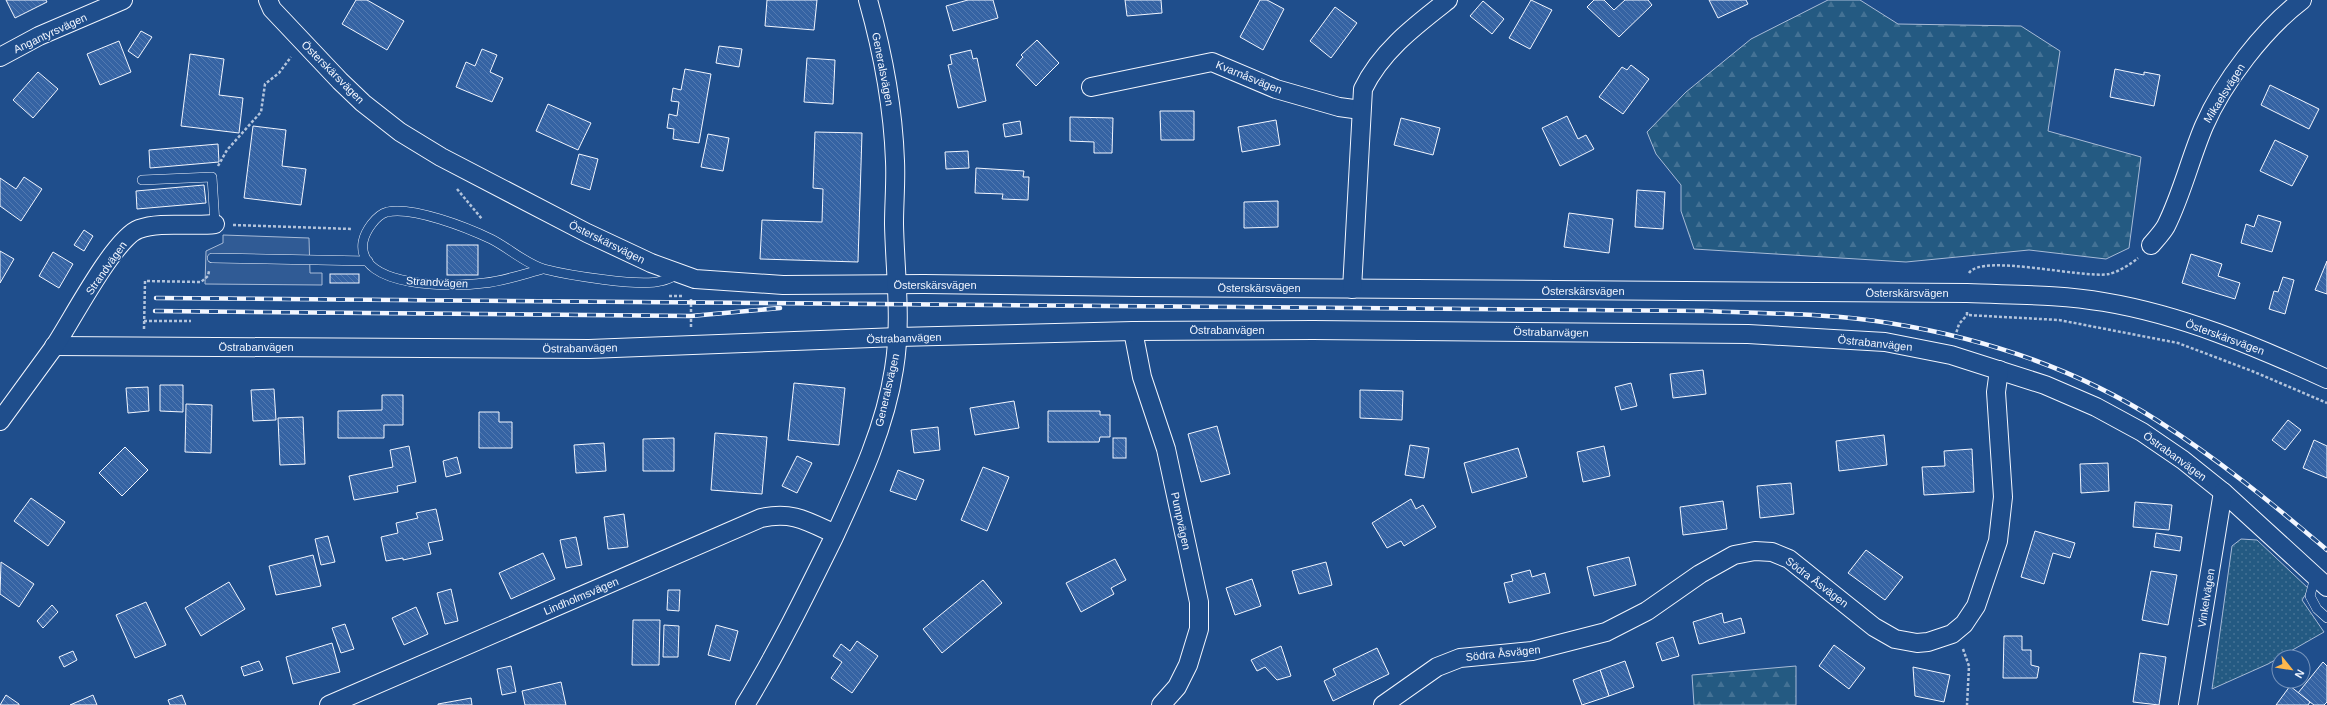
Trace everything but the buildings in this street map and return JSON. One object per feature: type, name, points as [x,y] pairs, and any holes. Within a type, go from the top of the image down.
[{"type":"street","name":"Angantyrsvägen","points":[[0,57],[39,36],[123,0]]},
{"type":"street","name":"Österskärsvägen","points":[[268,0],[272,9],[364,103],[406,136],[441,157],[587,233],[651,263],[695,279],[783,285],[898,284],[1352,289],[1967,292],[2096,301],[2148,311],[2246,342],[2327,379]]},
{"type":"street","name":"Generalsvägen","points":[[745,705],[810,586],[870,457],[883,416],[894,371],[898,337],[898,284],[894,225],[896,163],[893,121],[882,50],[868,0]]},
{"type":"street","points":[[1352,289],[1360,110],[1363,89],[1379,62],[1389,51],[1448,0]]},
{"type":"street","name":"Mikaelsvägen","points":[[2151,245],[2165,227],[2204,125],[2222,93],[2246,58],[2280,20],[2302,0]]},
{"type":"street","name":"Kvarnåsvägen","points":[[1091,87],[1212,62],[1276,89],[1339,107],[1360,110]]},
{"type":"street","name":"Strandvägen","points":[[0,421],[54,346],[113,254],[125,239],[139,229],[168,225],[215,224]]},
{"type":"street","name":"Östrabanvägen","points":[[54,346],[589,349],[898,337],[1133,331],[1313,330],[1748,334],[1885,342],[1951,355],[2045,385],[2088,404],[2142,432],[2183,460],[2223,492],[2321,582]]},
{"type":"street","name":"Pumpvägen","points":[[1133,331],[1142,377],[1166,449],[1199,602],[1199,629],[1188,665],[1177,687],[1161,705]]},
{"type":"street","name":"Södra Åsvägen","points":[[1383,705],[1438,667],[1460,658],[1532,651],[1606,632],[1647,611],[1700,574],[1734,555],[1755,550],[1772,552],[1789,558],[1874,627],[1895,640],[1917,643],[1928,642],[1952,634],[1964,624],[1976,606],[1998,541],[2003,497],[1996,392],[1999,370]]},
{"type":"street","name":"Vinkelvägen","points":[[2188,705],[2223,492]]},
{"type":"street","name":"Lindholmsvägen","points":[[329,705],[760,518],[777,514],[795,516],[835,534]]},
{"type":"lane","points":[[142,180],[212,176],[215,224]]},
{"type":"lane","name":"Strandvägen","points":[[368,230],[376,219],[386,212],[400,211],[417,214],[452,224],[492,240],[543,269],[637,283],[661,282],[680,274]]},
{"type":"lane","points":[[212,258],[368,261],[363,242],[368,230]]},
{"type":"lane","name":"Strandvägen","points":[[368,261],[374,268],[396,280],[417,283],[484,284],[543,269]]},
{"type":"lane","points":[[2321,582],[2310,596],[2317,609],[2327,618]]},
{"type":"path","points":[[227,150],[261,112],[265,84],[279,73],[303,42]]},
{"type":"path","points":[[215,224],[368,230]]},
{"type":"path","points":[[1951,355],[1959,324],[1967,315],[1967,292],[1970,271],[1984,266],[2019,266],[2096,275],[2110,274],[2137,259],[2151,245]]},
{"type":"path","points":[[144,347],[145,281],[201,282],[208,276],[212,258]]},
{"type":"path","points":[[691,296],[691,328]]},
{"type":"path","points":[[1967,315],[2060,320],[2178,343],[2252,371],[2327,403]]},
{"type":"path","points":[[144,321],[191,321]]},
{"type":"path","points":[[1952,634],[1961,645],[1969,666],[1967,705]]},
{"type":"green space","points":[[1828,0],[1860,0],[1898,24],[2021,26],[2060,51],[2048,131],[2141,157],[2129,248],[2106,259],[2029,250],[1906,262],[1694,249],[1681,211],[1681,185],[1656,154],[1647,132],[1686,92],[1751,39]]},
{"type":"green space","points":[[2241,539],[2257,540],[2309,589],[2302,600],[2324,632],[2294,649],[2271,649],[2271,662],[2212,689],[2232,546]]},
{"type":"green space","points":[[1796,666],[1796,705],[1694,705],[1692,675]]},
{"type":"shaded area","points":[[223,235],[309,238],[310,273],[322,273],[322,285],[205,284],[206,251],[223,243]]},
{"type":"railway","points":[[156,298],[1707,311],[1844,317],[1924,329],[1959,337],[2028,358],[2095,386],[2127,402],[2158,421],[2224,466],[2327,550]]},
{"type":"railway","points":[[155,311],[691,316],[780,308]]}]
